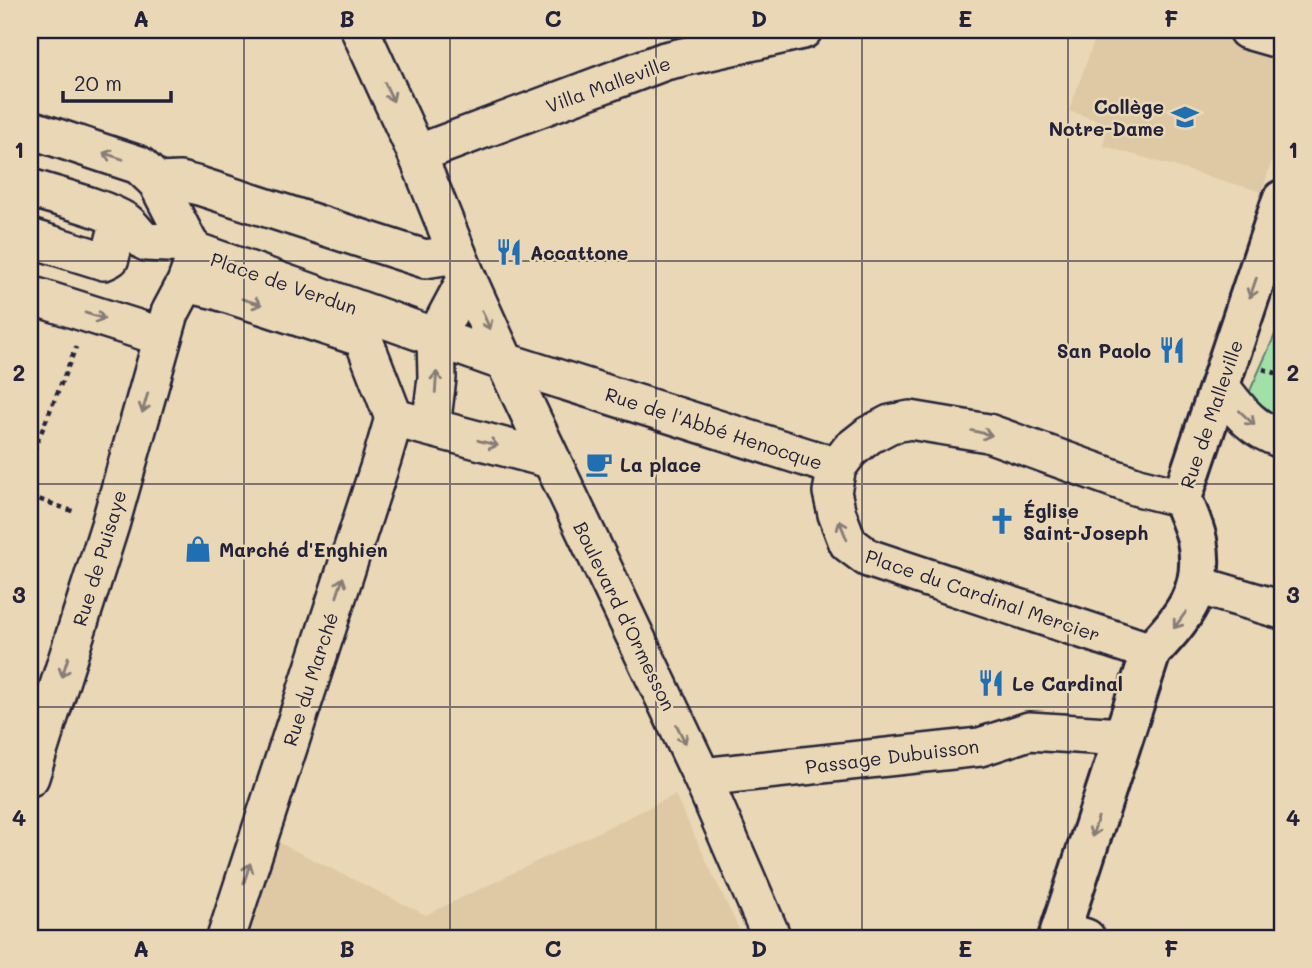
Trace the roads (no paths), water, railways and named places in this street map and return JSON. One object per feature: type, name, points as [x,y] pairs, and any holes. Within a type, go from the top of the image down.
[{"type":"main road","name":"Rue de Malleville","points":[[1068,935],[1123,737],[1151,652],[1176,626],[1190,606],[1197,586],[1197,539],[1182,498],[1220,386],[1274,252],[1282,200]]},
{"type":"street","name":"Boulevard d'Ormesson","points":[[360,30],[417,154],[462,266],[505,362],[702,778],[772,938]]},
{"type":"street","name":"Villa Malleville","points":[[417,154],[665,61],[803,30]]},
{"type":"street","points":[[1247,30],[1282,40]]},
{"type":"street","name":"Place de Verdun","points":[[30,129],[139,165],[158,182],[191,259],[163,337]]},
{"type":"street","points":[[158,182],[180,181],[199,186],[425,260],[462,266],[436,336],[437,378],[431,427]]},
{"type":"street","points":[[30,188],[105,212],[128,223],[146,242],[191,259]]},
{"type":"street","points":[[30,238],[104,261],[110,258],[120,220]]},
{"type":"street","name":"Place de Verdun","points":[[191,259],[367,326],[436,336]]},
{"type":"street","points":[[30,295],[163,337]]},
{"type":"street","name":"Place de Verdun","points":[[367,326],[394,418]]},
{"type":"street","points":[[436,336],[505,362]]},
{"type":"street","name":"Rue de Puisaye","points":[[30,777],[110,524],[163,337]]},
{"type":"street","name":"Rue de l'Abbé Henocque","points":[[505,362],[838,467]]},
{"type":"street","points":[[1220,386],[1244,417],[1265,433],[1282,439]]},
{"type":"street","name":"Rue de l'Abbé Henocque","points":[[545,449],[558,413],[590,389]]},
{"type":"street","points":[[394,418],[545,449]]},
{"type":"street","name":"Rue du Marché","points":[[226,938],[394,418]]},
{"type":"street","points":[[838,467],[850,450],[869,435],[890,424],[910,420],[988,433],[1138,488],[1182,498]]},
{"type":"street","name":"Place du Cardinal Mercier","points":[[838,467],[832,492],[837,514],[848,543],[868,558],[1151,652]]},
{"type":"street","points":[[1197,586],[1282,610]]},
{"type":"street","name":"Passage Dubuisson","points":[[702,778],[980,747],[1029,732],[1123,737]]},
{"type":"place","name":"Collège Notre-Dame","points":[[1185,117]]},
{"type":"place","name":"Accattone","points":[[509,252]]},
{"type":"place","name":"San Paolo","points":[[1172,350]]},
{"type":"place","name":"La place","points":[[599,464]]},
{"type":"place","name":"Église Saint-Joseph","points":[[1002,521]]},
{"type":"place","name":"Marché d'Enghien","points":[[198,549]]},
{"type":"place","name":"Le Cardinal","points":[[991,683]]}]
